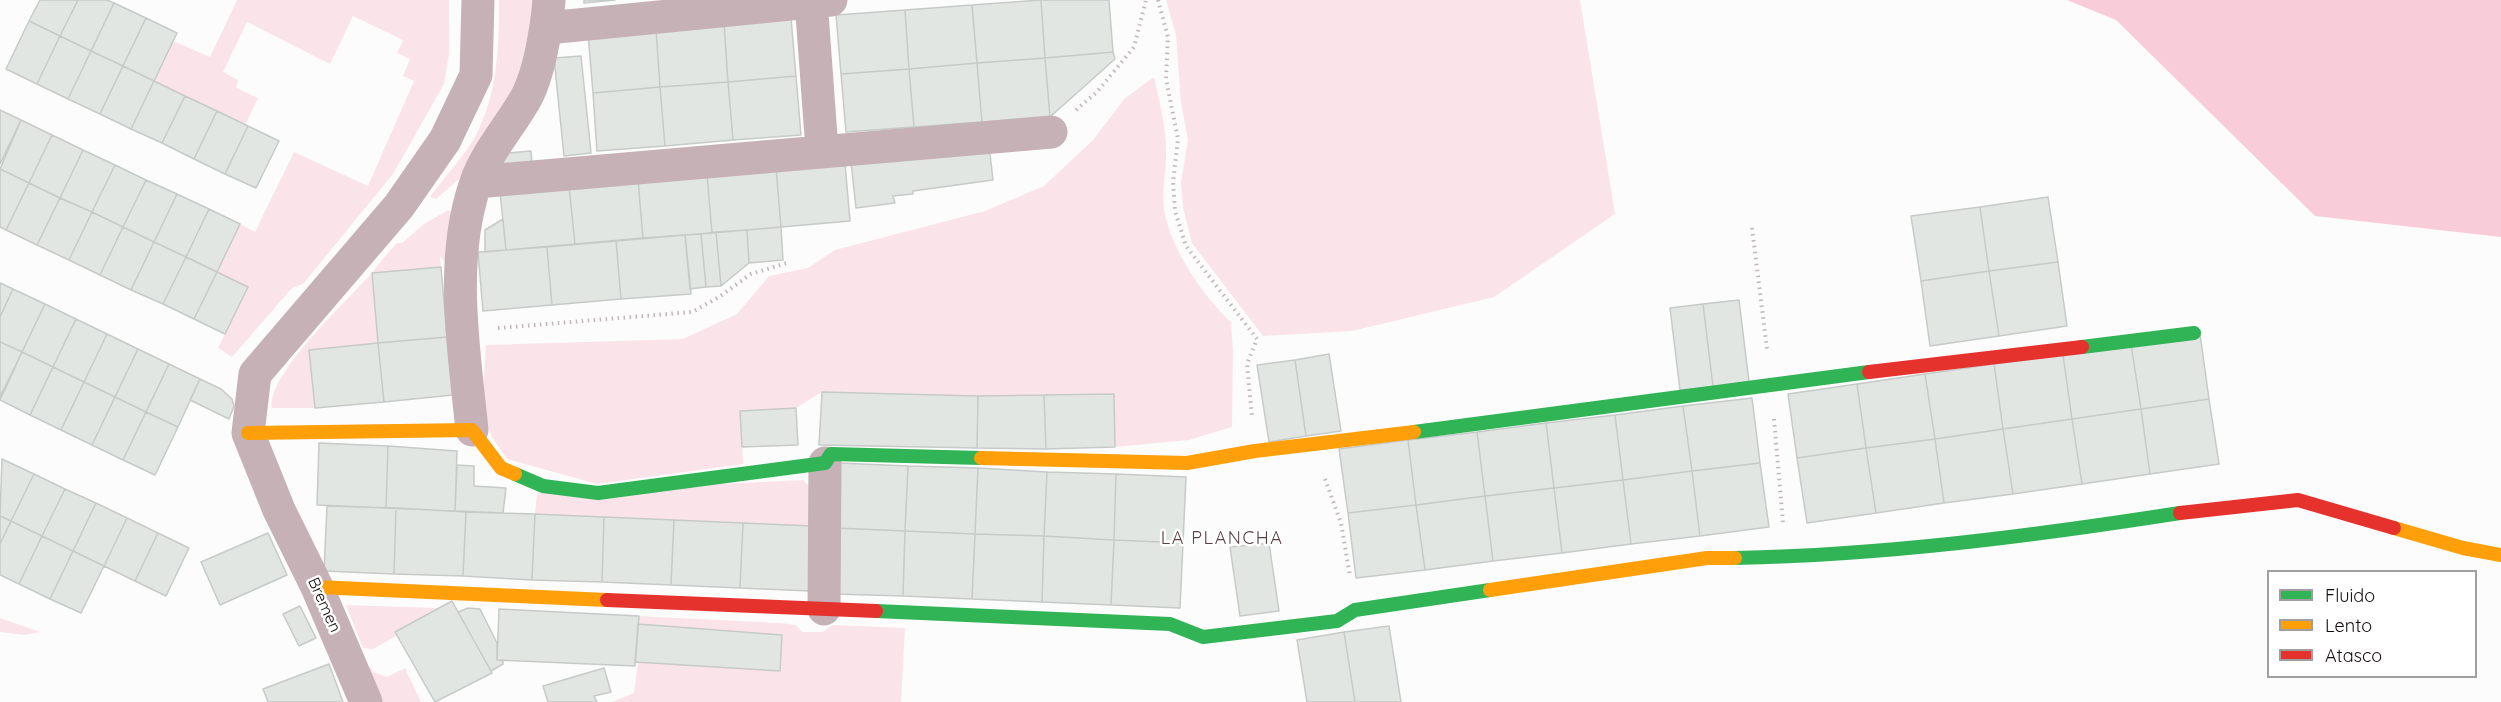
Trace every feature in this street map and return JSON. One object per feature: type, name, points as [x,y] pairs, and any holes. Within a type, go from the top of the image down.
[{"type":"street","points":[[472,430],[248,433],[255,374],[399,206],[445,140],[476,75],[478,0]]},
{"type":"street","points":[[822,150],[817,0],[548,14],[527,96],[497,140],[476,182],[465,218],[462,331],[472,430],[501,468],[543,486],[598,493],[825,463]]},
{"type":"street","points":[[476,182],[822,150],[1051,132]]},
{"type":"street","points":[[824,609],[825,463],[831,454],[1187,463],[1255,451],[1312,446],[1760,386],[2194,333]]},
{"type":"street","name":"Bremen","points":[[248,433],[279,510],[317,587],[366,702]]},
{"type":"street","points":[[317,587],[1170,624],[1203,637],[1337,621],[1355,610],[1707,558],[1828,556],[2028,537],[2219,507],[2298,500],[2463,548],[2501,555]]},
{"type":"path","points":[[1051,132],[1097,92],[1134,47],[1146,0]]},
{"type":"path","points":[[1158,0],[1168,37],[1166,79],[1179,139],[1173,182],[1175,211],[1186,246],[1257,339],[1247,364],[1255,451]]},
{"type":"path","points":[[462,331],[693,312],[751,274],[790,262]]},
{"type":"path","points":[[1312,446],[1341,524],[1355,610]]},
{"type":"shaded area","points":[[237,0],[449,0],[449,54],[444,84],[393,174],[303,284],[292,288],[232,357],[218,348],[248,287],[217,272],[240,224],[255,232],[294,152],[368,186],[414,81],[403,76],[410,59],[397,53],[403,40],[353,16],[330,64],[247,22],[223,72],[238,80],[236,88],[258,98],[245,125],[154,81],[173,41],[210,57]]},
{"type":"shaded area","points":[[499,0],[536,0],[518,78],[479,153],[458,180],[436,199],[430,197],[476,135],[489,102],[496,69]]},
{"type":"shaded area","points":[[1166,0],[1580,0],[1615,214],[1494,297],[1352,331],[1263,336],[1192,243],[1183,208],[1181,182],[1188,140],[1181,103],[1176,35]]},
{"type":"shaded area","points":[[2067,0],[2501,0],[2501,237],[2315,216],[2116,20]]},
{"type":"shaded area","points":[[1154,77],[1166,141],[1163,202],[1167,223],[1189,270],[1210,299],[1231,322],[1232,427],[1189,440],[1115,447],[1114,394],[978,396],[822,392],[796,408],[740,411],[743,464],[597,484],[507,459],[492,437],[482,413],[486,345],[683,339],[737,314],[769,276],[808,268],[835,250],[985,211],[1044,186],[1093,140],[1125,98]]},
{"type":"shaded area","points":[[448,210],[455,213],[446,263],[440,256],[441,267],[372,274],[378,343],[309,350],[315,408],[272,408],[274,394],[282,377],[311,338],[397,243],[402,243],[424,224]]},
{"type":"shaded area","points":[[803,480],[812,489],[812,526],[535,514],[537,493]]},
{"type":"shaded area","points":[[346,605],[437,608],[396,631],[398,635],[373,649],[363,648]]},
{"type":"shaded area","points":[[639,616],[780,623],[796,625],[802,632],[823,632],[832,625],[905,628],[901,702],[612,702],[634,693],[638,662],[780,670],[782,635],[638,624]]},
{"type":"shaded area","points":[[0,618],[40,632],[24,635],[0,632]]},
{"type":"shaded area","points":[[371,667],[373,672],[387,677],[405,668],[421,702],[378,702],[364,670]]},
{"type":"building","points":[[40,0],[78,0],[60,36],[29,21]]},
{"type":"building","points":[[78,0],[107,0],[114,3],[91,51],[60,36]]},
{"type":"building","points":[[584,0],[615,0],[584,3]]},
{"type":"building","points":[[1041,0],[1109,0],[1113,52],[1045,58]]},
{"type":"building","points":[[1041,0],[1045,58],[977,63],[972,5]]},
{"type":"building","points":[[114,3],[146,18],[123,66],[91,51]]},
{"type":"building","points":[[972,5],[977,63],[909,69],[905,10]]},
{"type":"building","points":[[905,10],[909,69],[841,74],[836,15]]},
{"type":"building","points":[[146,18],[177,33],[154,81],[123,66]]},
{"type":"building","points":[[791,18],[796,76],[728,82],[724,23]]},
{"type":"building","points":[[29,21],[60,36],[37,84],[6,69]]},
{"type":"building","points":[[724,23],[728,82],[660,87],[656,29]]},
{"type":"building","points":[[656,29],[660,87],[593,93],[588,34]]},
{"type":"building","points":[[60,36],[91,51],[68,99],[37,84]]},
{"type":"building","points":[[91,51],[123,66],[100,114],[68,99]]},
{"type":"building","points":[[1113,52],[1115,59],[1050,117],[1045,58]]},
{"type":"building","points":[[581,56],[591,153],[564,156],[554,58]]},
{"type":"building","points":[[1045,58],[1050,117],[982,122],[977,63]]},
{"type":"building","points":[[977,63],[982,122],[914,127],[909,69]]},
{"type":"building","points":[[123,66],[154,81],[131,129],[100,114]]},
{"type":"building","points":[[909,69],[914,127],[846,132],[841,74]]},
{"type":"building","points":[[796,76],[801,135],[733,140],[728,82]]},
{"type":"building","points":[[154,81],[185,96],[162,143],[131,129]]},
{"type":"building","points":[[728,82],[733,140],[665,146],[660,87]]},
{"type":"building","points":[[660,87],[665,146],[597,151],[593,93]]},
{"type":"building","points":[[185,96],[217,111],[194,159],[162,143]]},
{"type":"building","points":[[0,110],[21,120],[0,164]]},
{"type":"building","points":[[217,111],[248,126],[225,174],[194,159]]},
{"type":"building","points":[[21,120],[52,135],[29,183],[0,169]]},
{"type":"building","points":[[248,126],[279,141],[256,188],[225,174]]},
{"type":"building","points":[[52,135],[83,150],[60,198],[29,183]]},
{"type":"building","points":[[989,145],[993,180],[913,191],[913,194],[893,196],[895,203],[856,208],[851,162]]},
{"type":"building","points":[[83,150],[115,165],[92,212],[60,198]]},
{"type":"building","points":[[531,151],[532,166],[499,169],[497,154]]},
{"type":"building","points":[[845,163],[850,221],[781,227],[776,168]]},
{"type":"building","points":[[115,165],[146,180],[123,227],[92,212]]},
{"type":"building","points":[[776,168],[781,227],[712,233],[707,174]]},
{"type":"building","points":[[0,169],[29,183],[6,230],[0,227]]},
{"type":"building","points":[[707,174],[712,233],[643,238],[638,180]]},
{"type":"building","points":[[146,180],[177,194],[154,242],[123,227]]},
{"type":"building","points":[[638,180],[643,238],[575,244],[569,186]]},
{"type":"building","points":[[29,183],[60,198],[37,245],[6,230]]},
{"type":"building","points":[[569,186],[575,244],[506,250],[500,192]]},
{"type":"building","points":[[177,194],[209,209],[186,257],[154,242]]},
{"type":"building","points":[[2048,197],[2058,262],[1989,271],[1980,207]]},
{"type":"building","points":[[60,198],[92,212],[69,260],[37,245]]},
{"type":"building","points":[[1980,207],[1989,271],[1921,281],[1911,216]]},
{"type":"building","points":[[209,209],[240,224],[217,272],[186,257]]},
{"type":"building","points":[[92,212],[123,227],[100,275],[69,260]]},
{"type":"building","points":[[503,219],[506,250],[485,252],[485,230]]},
{"type":"building","points":[[123,227],[154,242],[131,290],[100,275]]},
{"type":"building","points":[[781,227],[783,260],[749,263],[747,230]]},
{"type":"building","points":[[747,230],[749,263],[721,286],[716,232]]},
{"type":"building","points":[[716,232],[721,286],[706,287],[701,234]]},
{"type":"building","points":[[701,234],[706,287],[690,289],[685,235]]},
{"type":"building","points":[[685,235],[691,294],[621,299],[616,241]]},
{"type":"building","points":[[616,241],[621,299],[552,305],[547,247]]},
{"type":"building","points":[[154,242],[186,257],[163,304],[131,290]]},
{"type":"building","points":[[547,247],[552,305],[483,311],[478,252]]},
{"type":"building","points":[[186,257],[217,272],[194,319],[163,304]]},
{"type":"building","points":[[2058,262],[2067,326],[1999,336],[1989,271]]},
{"type":"building","points":[[441,267],[447,337],[378,343],[372,273]]},
{"type":"building","points":[[1989,271],[1999,336],[1930,346],[1921,281]]},
{"type":"building","points":[[217,272],[248,287],[225,334],[194,319]]},
{"type":"building","points":[[0,283],[13,289],[0,317]]},
{"type":"building","points":[[13,289],[45,304],[22,352],[0,342],[0,317]]},
{"type":"building","points":[[1739,300],[1749,382],[1713,387],[1703,304]]},
{"type":"building","points":[[45,304],[76,319],[53,367],[22,352]]},
{"type":"building","points":[[1703,304],[1713,387],[1680,390],[1670,308]]},
{"type":"building","points":[[76,319],[107,334],[84,382],[53,367]]},
{"type":"building","points":[[107,334],[138,349],[115,397],[84,382]]},
{"type":"building","points":[[2200,334],[2209,399],[2141,409],[2131,344]]},
{"type":"building","points":[[447,337],[453,395],[384,402],[378,343]]},
{"type":"building","points":[[0,342],[22,352],[0,397]]},
{"type":"building","points":[[378,343],[384,402],[315,408],[309,350]]},
{"type":"building","points":[[2131,344],[2141,409],[2072,419],[2063,355]]},
{"type":"building","points":[[138,349],[169,364],[146,412],[115,397]]},
{"type":"building","points":[[22,352],[53,367],[30,415],[0,400]]},
{"type":"building","points":[[1329,354],[1341,431],[1306,436],[1295,360]]},
{"type":"building","points":[[2063,355],[2072,419],[2003,429],[1994,364]]},
{"type":"building","points":[[1295,360],[1306,436],[1269,442],[1257,365]]},
{"type":"building","points":[[169,364],[200,379],[178,427],[146,412]]},
{"type":"building","points":[[1994,364],[2003,429],[1935,439],[1925,374]]},
{"type":"building","points":[[53,367],[84,382],[61,430],[30,415]]},
{"type":"building","points":[[1925,374],[1935,439],[1866,448],[1857,384]]},
{"type":"building","points":[[200,379],[221,389],[232,399],[234,406],[229,419],[190,400]]},
{"type":"building","points":[[84,382],[115,397],[92,445],[61,430]]},
{"type":"building","points":[[1857,384],[1866,448],[1797,458],[1788,394]]},
{"type":"building","points":[[822,392],[978,396],[977,448],[819,445]]},
{"type":"building","points":[[1114,394],[1115,447],[1046,449],[1044,395]]},
{"type":"building","points":[[1044,395],[1046,449],[977,448],[978,396]]},
{"type":"building","points":[[115,397],[146,412],[123,460],[92,445]]},
{"type":"building","points":[[1752,398],[1760,463],[1692,471],[1683,406]]},
{"type":"building","points":[[2209,399],[2219,464],[2150,474],[2141,409]]},
{"type":"building","points":[[1683,406],[1692,471],[1623,480],[1615,415]]},
{"type":"building","points":[[796,408],[798,445],[742,447],[740,411]]},
{"type":"building","points":[[2141,409],[2150,474],[2082,484],[2072,419]]},
{"type":"building","points":[[146,412],[178,427],[155,475],[123,460]]},
{"type":"building","points":[[1615,415],[1623,480],[1554,488],[1546,423]]},
{"type":"building","points":[[2072,419],[2082,484],[2013,494],[2003,429]]},
{"type":"building","points":[[1546,423],[1554,488],[1485,496],[1477,432]]},
{"type":"building","points":[[2003,429],[2013,494],[1944,503],[1935,439]]},
{"type":"building","points":[[1477,432],[1485,496],[1416,505],[1408,440]]},
{"type":"building","points":[[1935,439],[1944,503],[1876,513],[1866,448]]},
{"type":"building","points":[[1408,440],[1416,505],[1348,513],[1339,449]]},
{"type":"building","points":[[319,443],[388,446],[386,508],[317,505]]},
{"type":"building","points":[[388,446],[457,451],[455,511],[386,508]]},
{"type":"building","points":[[1866,448],[1876,513],[1807,523],[1797,458]]},
{"type":"building","points":[[2,459],[34,474],[11,521],[0,516]]},
{"type":"building","points":[[839,463],[908,466],[905,531],[836,528]]},
{"type":"building","points":[[1760,463],[1769,527],[1700,536],[1692,471]]},
{"type":"building","points":[[457,465],[474,466],[474,486],[506,488],[503,513],[455,511]]},
{"type":"building","points":[[908,466],[978,468],[975,534],[905,531]]},
{"type":"building","points":[[978,468],[1047,472],[1044,536],[975,534]]},
{"type":"building","points":[[1692,471],[1700,536],[1631,544],[1623,480]]},
{"type":"building","points":[[1047,472],[1116,474],[1114,540],[1044,536]]},
{"type":"building","points":[[34,474],[65,489],[42,536],[11,521]]},
{"type":"building","points":[[1116,474],[1186,477],[1183,543],[1114,540]]},
{"type":"building","points":[[1623,480],[1631,544],[1562,553],[1554,488]]},
{"type":"building","points":[[1554,488],[1562,553],[1493,561],[1485,496]]},
{"type":"building","points":[[65,489],[96,503],[73,551],[42,536]]},
{"type":"building","points":[[1485,496],[1493,561],[1425,570],[1416,505]]},
{"type":"building","points":[[96,503],[127,518],[104,566],[73,551]]},
{"type":"building","points":[[1416,505],[1425,570],[1356,578],[1348,513]]},
{"type":"building","points":[[327,506],[396,508],[394,574],[324,571]]},
{"type":"building","points":[[396,508],[466,512],[463,576],[394,574]]},
{"type":"building","points":[[466,512],[535,514],[532,580],[463,576]]},
{"type":"building","points":[[535,514],[604,517],[602,582],[532,580]]},
{"type":"building","points":[[0,516],[11,521],[0,544]]},
{"type":"building","points":[[604,517],[674,520],[671,585],[602,582]]},
{"type":"building","points":[[127,518],[158,533],[135,581],[104,566]]},
{"type":"building","points":[[674,520],[743,523],[740,588],[671,585]]},
{"type":"building","points":[[11,521],[42,536],[19,584],[0,575],[0,544]]},
{"type":"building","points":[[743,523],[812,526],[810,591],[740,588]]},
{"type":"building","points":[[836,528],[905,531],[903,596],[833,594]]},
{"type":"building","points":[[905,531],[975,534],[972,599],[903,596]]},
{"type":"building","points":[[158,533],[189,548],[166,596],[135,581]]},
{"type":"building","points":[[268,533],[287,575],[220,605],[201,562]]},
{"type":"building","points":[[975,534],[1044,536],[1042,602],[972,599]]},
{"type":"building","points":[[42,536],[73,551],[50,599],[19,584]]},
{"type":"building","points":[[1044,536],[1114,540],[1111,605],[1042,602]]},
{"type":"building","points":[[1114,540],[1183,543],[1180,608],[1111,605]]},
{"type":"building","points":[[1269,543],[1279,611],[1240,616],[1230,547]]},
{"type":"building","points":[[73,551],[104,566],[81,613],[50,599]]},
{"type":"building","points":[[452,601],[492,673],[435,702],[395,632]]},
{"type":"building","points":[[300,606],[316,638],[299,646],[283,614]]},
{"type":"building","points":[[468,608],[480,609],[497,643],[497,660],[503,661],[503,664],[491,671],[458,612]]},
{"type":"building","points":[[499,609],[639,616],[635,666],[497,660]]},
{"type":"building","points":[[638,624],[782,635],[780,671],[635,662]]},
{"type":"building","points":[[1389,626],[1401,702],[1355,702],[1344,632]]},
{"type":"building","points":[[1344,632],[1355,702],[1307,702],[1297,640]]},
{"type":"building","points":[[329,664],[343,702],[268,702],[263,689]]},
{"type":"building","points":[[604,668],[611,692],[594,696],[597,702],[548,702],[543,686]]},
{"type":"traffic: fast","points":[[2082,347],[2194,333]]},
{"type":"traffic: fast","points":[[1414,432],[1869,372]]},
{"type":"traffic: fast","points":[[515,474],[543,486],[598,493],[825,463],[831,454],[981,458]]},
{"type":"traffic: fast","points":[[1735,558],[1903,549],[2180,513]]},
{"type":"traffic: fast","points":[[876,611],[1170,624],[1203,637],[1337,621],[1355,610],[1490,590]]},
{"type":"traffic: slow","points":[[248,433],[472,430],[501,468],[515,474]]},
{"type":"traffic: slow","points":[[981,458],[1187,463],[1255,451],[1414,432]]},
{"type":"traffic: slow","points":[[2394,528],[2463,548],[2501,555]]},
{"type":"traffic: slow","points":[[1490,590],[1707,558],[1735,558]]},
{"type":"traffic: slow","points":[[317,587],[607,600]]},
{"type":"traffic: jam","points":[[1869,372],[2082,347]]},
{"type":"traffic: jam","points":[[2180,513],[2298,500],[2394,528]]},
{"type":"traffic: jam","points":[[607,600],[876,611]]},
{"type":"district","name":"LA PLANCHA","points":[[1222,539]]}]
